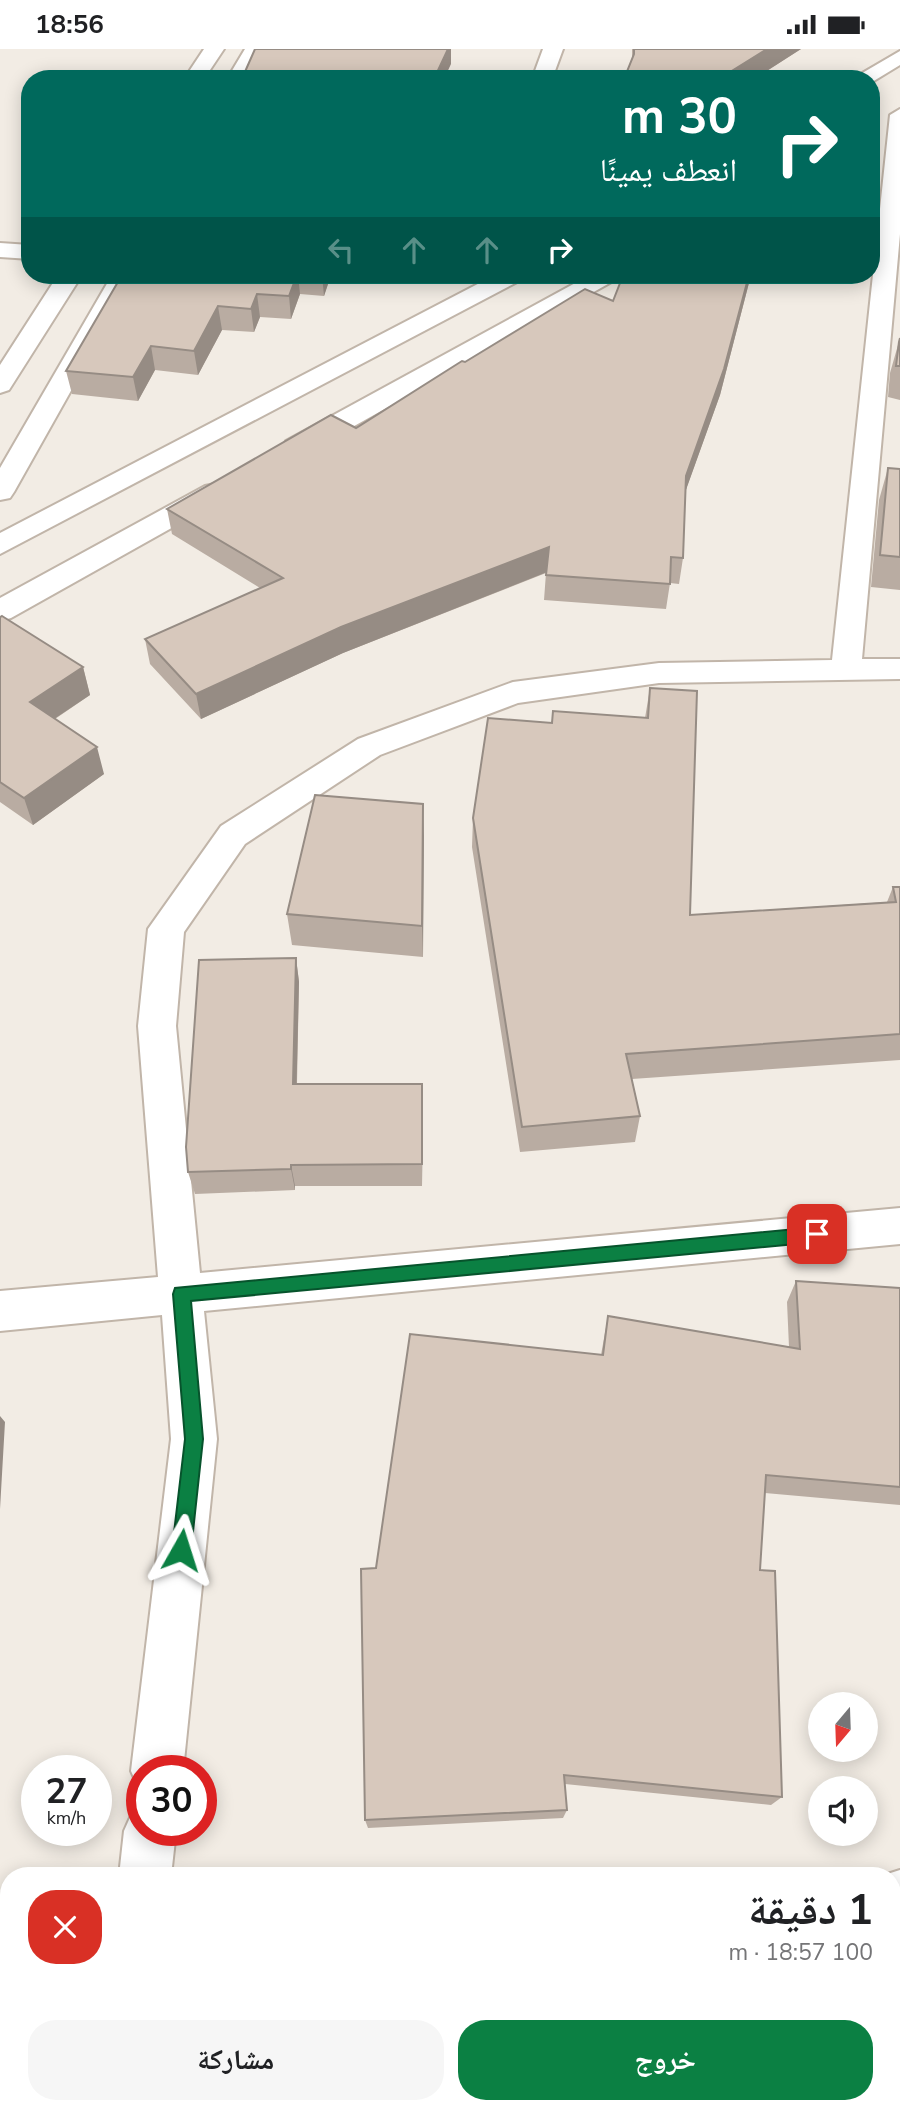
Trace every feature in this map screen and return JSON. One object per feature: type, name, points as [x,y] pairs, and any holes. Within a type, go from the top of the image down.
[{"type":"street","points":[[200,70],[214,49]]},
{"type":"street","points":[[242,70],[254,49]]},
{"type":"street","points":[[545,70],[553,49]]},
{"type":"street","points":[[878,70],[900,57]]},
{"type":"street","points":[[846,670],[891,294],[890,117],[900,108]]},
{"type":"street","points":[[0,250],[21,251]]},
{"type":"street","points":[[0,385],[64,284]]},
{"type":"street","points":[[0,492],[119,284]]},
{"type":"street","points":[[457,305],[465,284]]},
{"type":"street","points":[[0,545],[496,284]]},
{"type":"street","points":[[279,456],[591,284]]},
{"type":"street","points":[[0,611],[243,477]]},
{"type":"street","points":[[159,1755],[194,1439],[157,1026],[166,929],[233,835],[369,747],[513,693],[659,673],[900,670]]},
{"type":"street","points":[[0,1311],[900,1226]]},
{"type":"street","points":[[146,1867],[148,1846]]},
{"type":"building","points":[[255,49],[448,49],[438,70],[246,70]]},
{"type":"building","points":[[634,49],[767,49],[733,70],[628,70]]},
{"type":"building","points":[[117,284],[294,284],[289,296],[257,294],[251,309],[218,306],[194,351],[151,346],[133,377],[66,371]]},
{"type":"building","points":[[620,284],[747,284],[724,369],[686,476],[683,558],[671,557],[670,584],[546,575],[549,547],[341,627],[196,694],[145,639],[283,578],[167,509],[331,415],[356,428],[462,361],[465,362],[585,289],[613,301]]},
{"type":"building","points":[[900,338],[900,366],[896,366],[899,342]]},
{"type":"building","points":[[888,468],[900,469],[900,557],[880,555]]},
{"type":"building","points":[[2,616],[83,667],[30,702],[97,747],[24,798],[0,782]]},
{"type":"building","points":[[650,688],[697,691],[690,915],[896,902],[893,887],[900,887],[900,1034],[626,1054],[640,1116],[522,1127],[473,818],[488,718],[552,723],[553,711],[648,718]]},
{"type":"building","points":[[315,795],[423,804],[422,926],[287,914]]},
{"type":"building","points":[[296,958],[293,1084],[422,1084],[422,1164],[291,1165],[291,1169],[188,1172],[186,1147],[199,960]]},
{"type":"building","points":[[796,1281],[900,1288],[900,1487],[766,1475],[760,1570],[775,1571],[782,1797],[564,1775],[567,1810],[365,1820],[361,1569],[376,1568],[410,1334],[603,1355],[608,1316],[800,1349]]},
{"type":"route","points":[[181,1550],[194,1439],[181,1294],[817,1234]]}]
